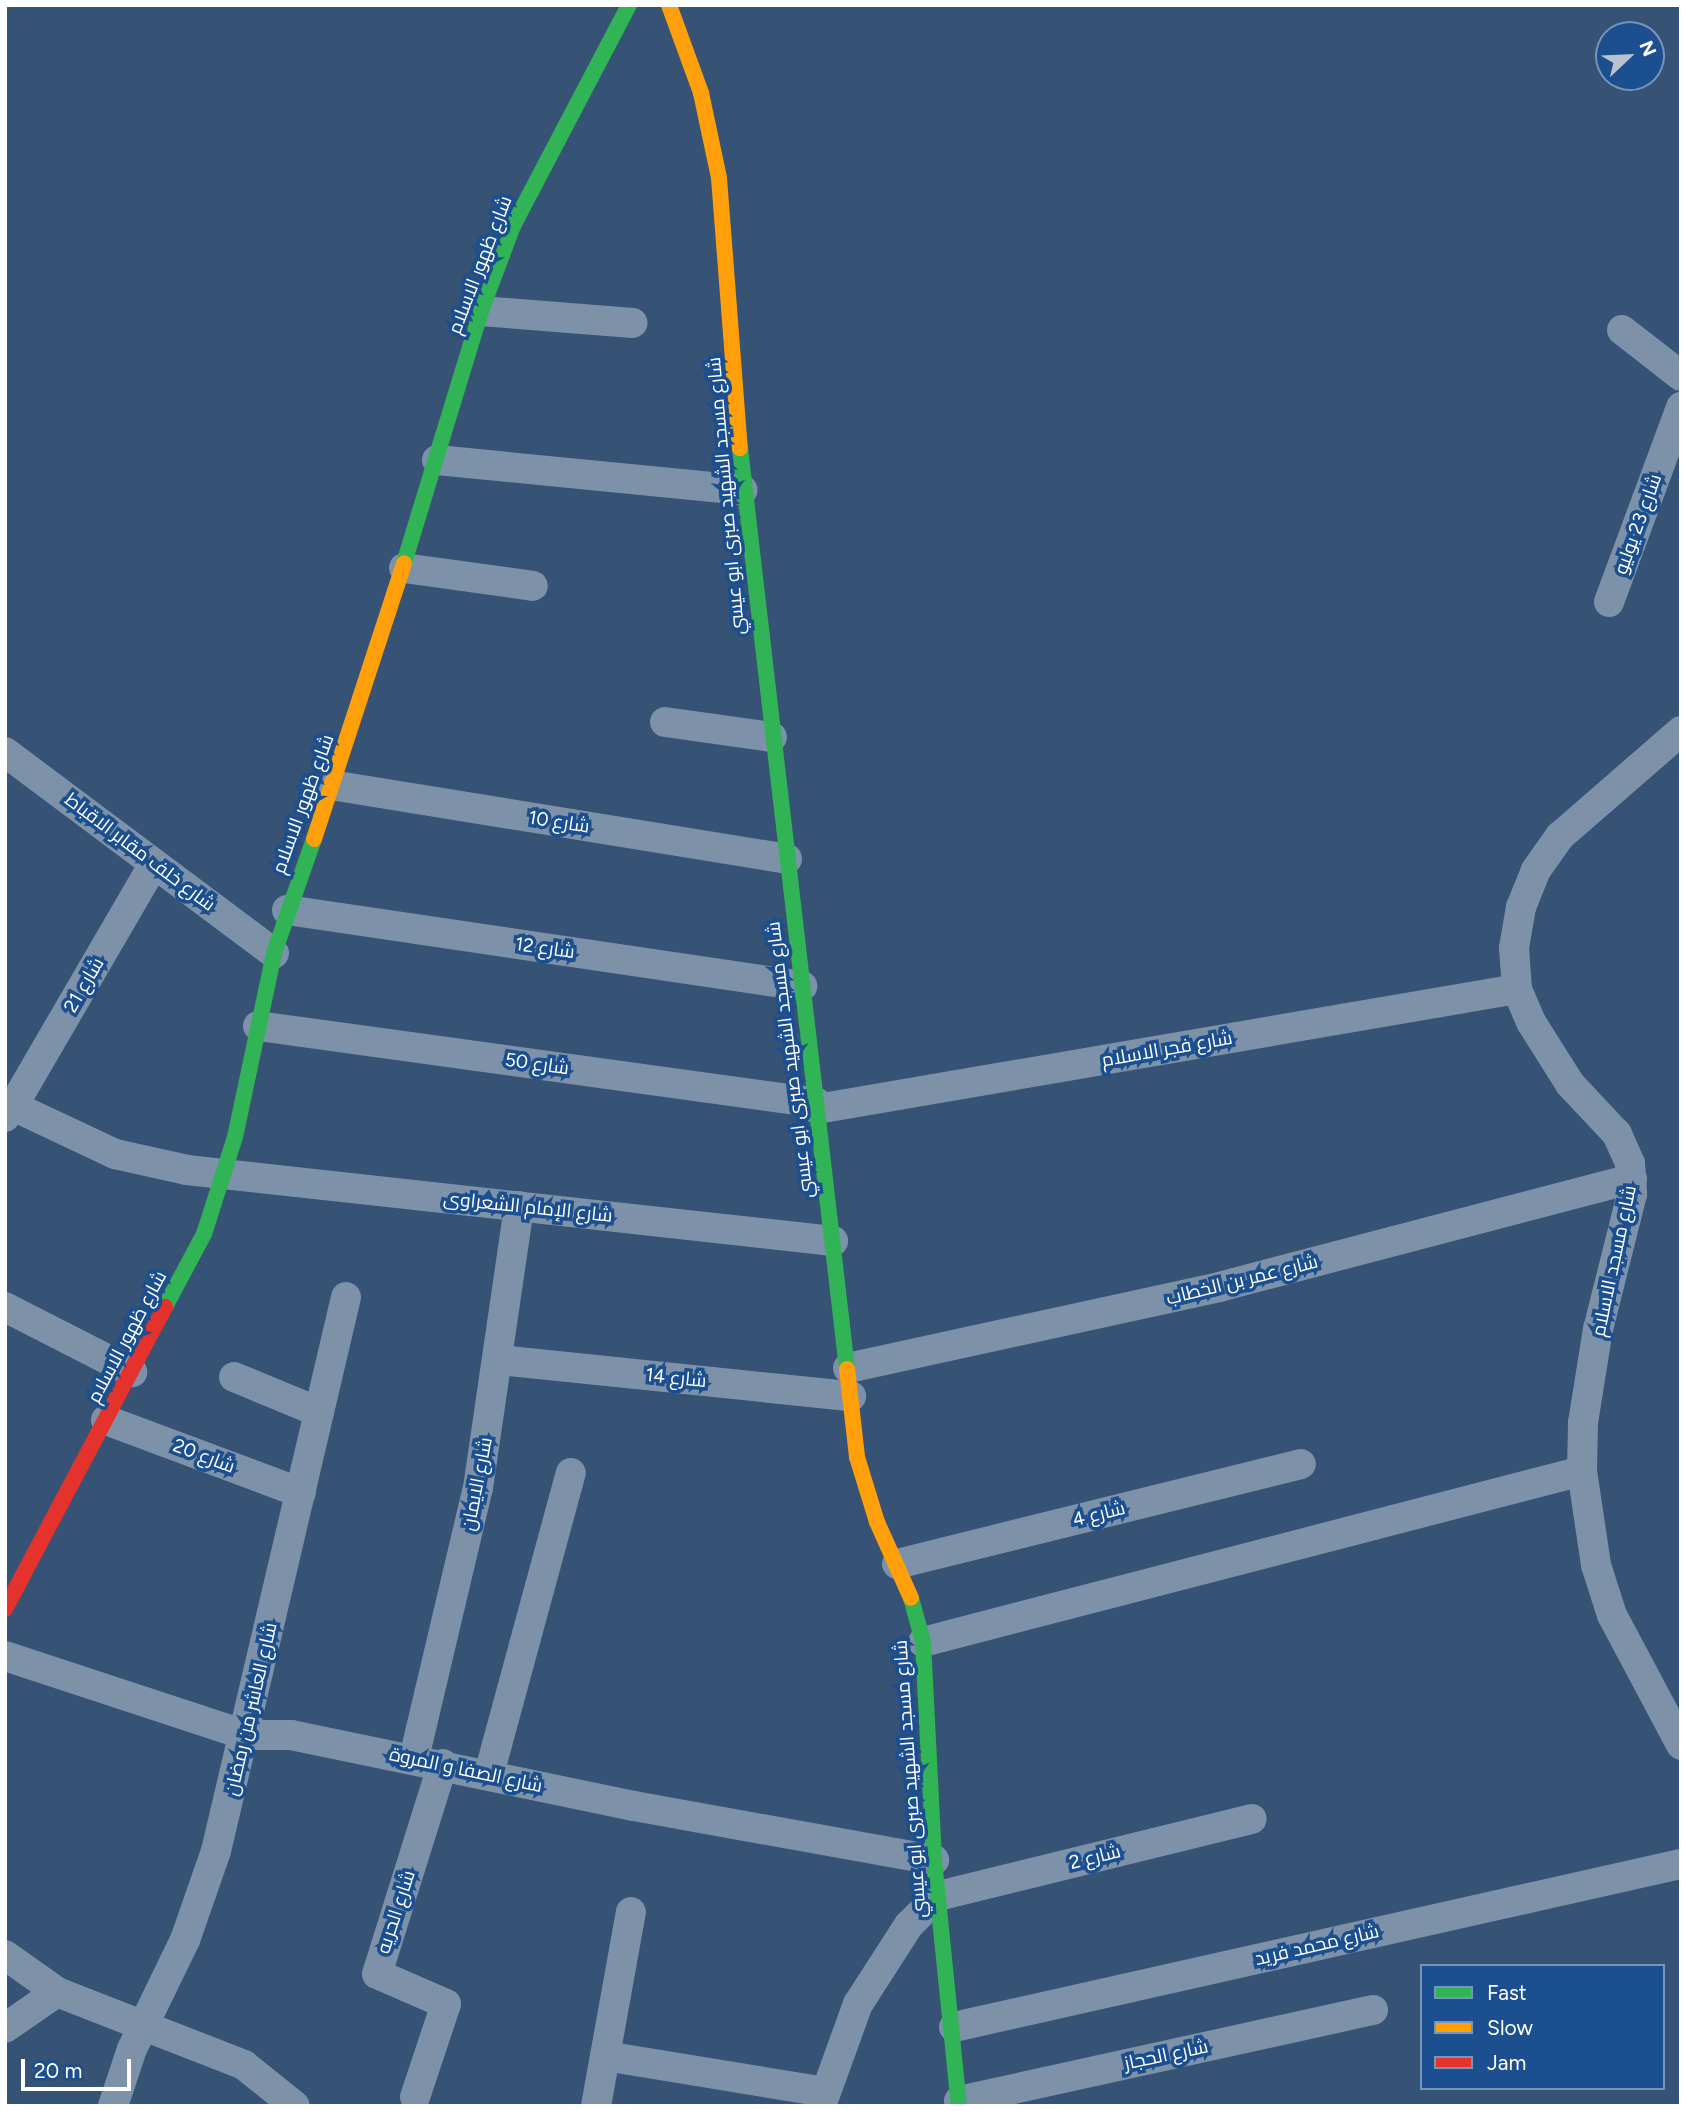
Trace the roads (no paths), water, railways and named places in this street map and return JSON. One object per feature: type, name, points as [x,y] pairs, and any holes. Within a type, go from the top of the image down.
[{"type":"street","name":"شارع ظهور الاسلام","points":[[5,1609],[204,1234],[223,1174],[274,953],[404,568],[481,311],[513,226],[629,5]]},
{"type":"street","name":"شارع مسجد الشهيد صبرى ابو عيسي","points":[[668,5],[701,93],[719,178],[743,490],[857,1457],[923,1642],[934,1860],[954,2026],[959,2103]]},
{"type":"street","points":[[481,311],[633,323]]},
{"type":"street","points":[[1622,330],[1681,376]]},
{"type":"street","name":"شارع 23 يوليو","points":[[1609,602],[1681,407]]},
{"type":"street","points":[[437,460],[743,490]]},
{"type":"street","points":[[404,568],[533,586]]},
{"type":"street","points":[[665,722],[772,737]]},
{"type":"street","name":"شارع مسجد الاسلام","points":[[1681,731],[1560,836],[1536,870],[1521,907],[1514,947],[1517,989],[1549,1054],[1617,1134],[1632,1179],[1598,1329],[1583,1423],[1582,1471],[1596,1564],[1612,1615],[1681,1745]]},
{"type":"street","name":"شارع خلف مقابر الاقباط","points":[[9,763],[155,864],[274,953]]},
{"type":"street","name":"شارع 10","points":[[331,785],[787,859]]},
{"type":"street","name":"شارع 21","points":[[9,1111],[155,864]]},
{"type":"street","name":"شارع 12","points":[[287,910],[802,986]]},
{"type":"street","name":"شارع فجر الاسلام","points":[[817,1106],[1517,989]]},
{"type":"street","name":"شارع 50","points":[[258,1026],[817,1106]]},
{"type":"street","name":"شارع الإمام الشعراوى","points":[[9,1111],[115,1154],[223,1174],[833,1241]]},
{"type":"street","name":"شارع عمر بن الخطاب","points":[[850,1382],[1632,1179]]},
{"type":"street","name":"شارع الايمان","points":[[414,1758],[478,1488],[500,1360],[519,1206]]},
{"type":"street","name":"شارع العاشر من رمضان","points":[[113,2106],[216,1851],[246,1735],[346,1297]]},
{"type":"street","points":[[5,1307],[132,1372]]},
{"type":"street","name":"شارع 14","points":[[500,1360],[850,1382]]},
{"type":"street","points":[[234,1377],[320,1412]]},
{"type":"street","name":"شارع 20","points":[[106,1420],[301,1493]]},
{"type":"street","name":"شارع 4","points":[[897,1564],[1301,1464]]},
{"type":"street","points":[[923,1642],[1582,1471]]},
{"type":"street","points":[[489,1774],[571,1473]]},
{"type":"street","name":"شارع الصفا و المروة","points":[[5,1656],[246,1735],[291,1735],[934,1860]]},
{"type":"street","name":"شارع الحريه","points":[[415,2097],[446,2004],[377,1974],[443,1764]]},
{"type":"street","name":"شارع 2","points":[[938,1895],[1252,1819]]},
{"type":"street","name":"شارع محمد فريد","points":[[954,2026],[1681,1864]]},
{"type":"street","points":[[605,2056],[823,2099],[858,2004],[909,1925],[938,1895]]},
{"type":"street","points":[[596,2106],[631,1912]]},
{"type":"street","points":[[5,1955],[57,1992],[244,2065],[289,2103]]},
{"type":"street","points":[[5,2028],[57,1992]]},
{"type":"street","name":"شارع الحجاز","points":[[959,2103],[1373,2010]]}]
